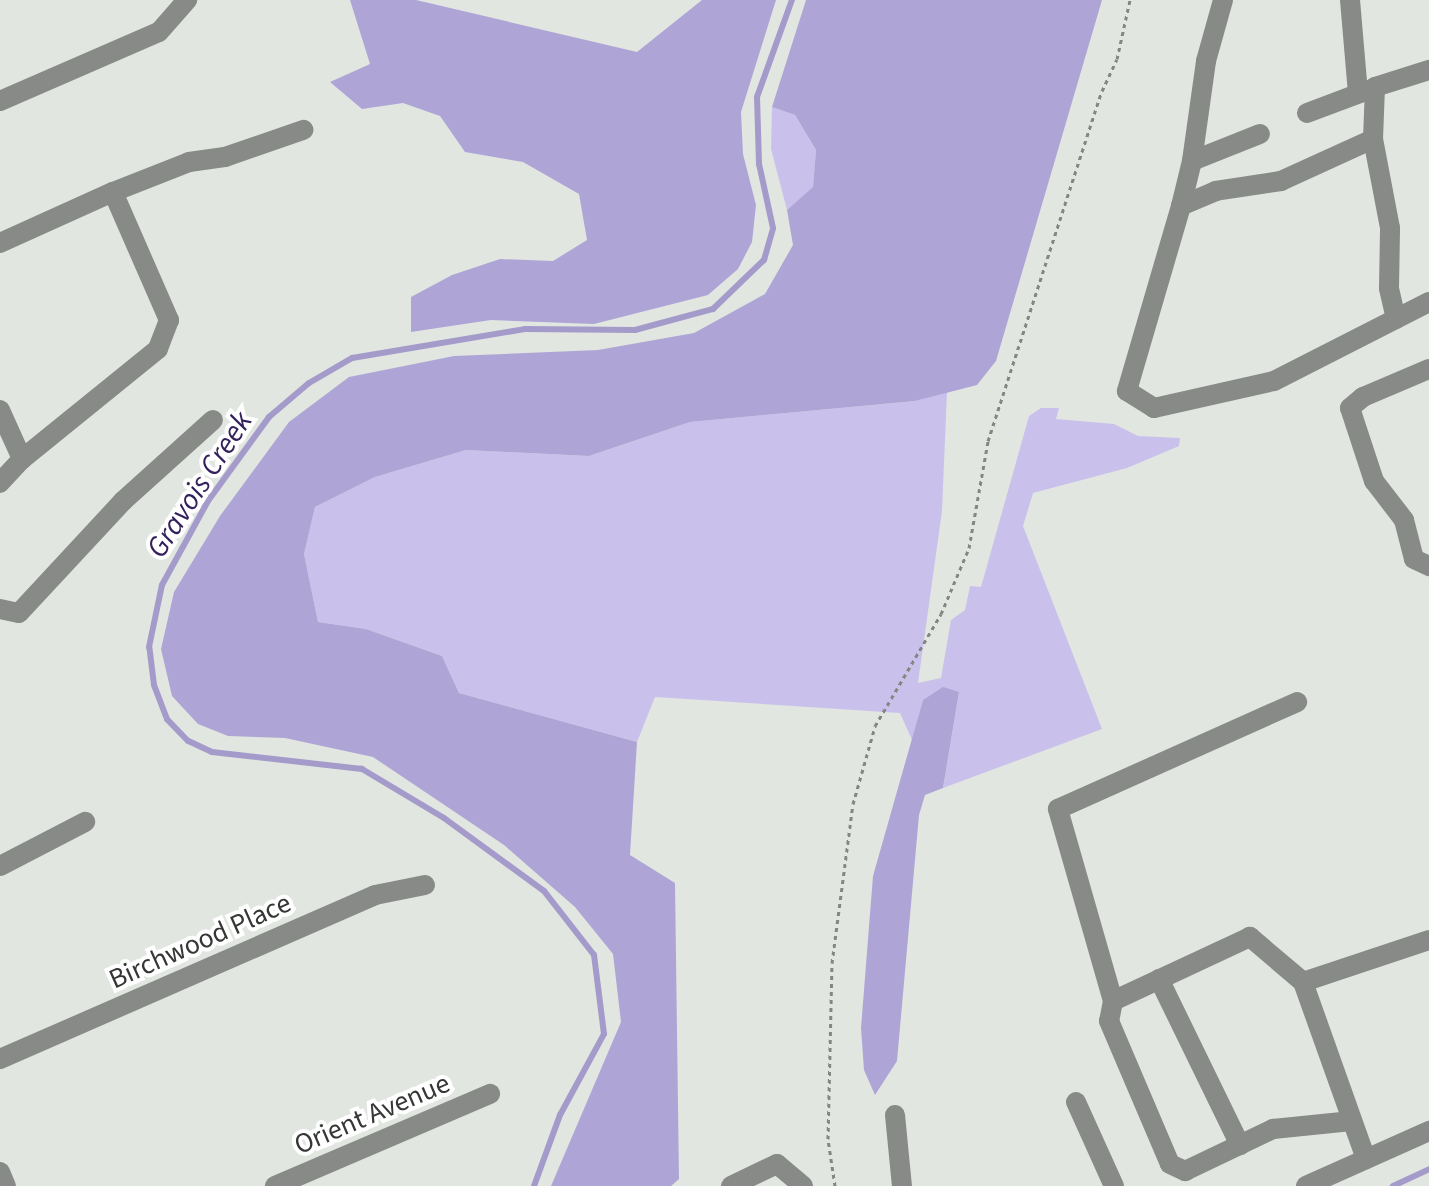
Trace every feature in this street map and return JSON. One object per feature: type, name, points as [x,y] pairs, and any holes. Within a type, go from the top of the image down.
[{"type":"street","points":[[0,101],[159,32],[187,0]]},
{"type":"street","points":[[1223,0],[1206,61],[1192,161],[1181,206],[1127,391],[1154,408],[1274,381],[1429,302]]},
{"type":"street","points":[[1350,0],[1390,228],[1389,288],[1396,319]]},
{"type":"street","points":[[1307,113],[1429,70]]},
{"type":"street","points":[[0,243],[164,170],[225,157],[303,130]]},
{"type":"street","points":[[1192,161],[1260,134]]},
{"type":"street","points":[[1181,206],[1216,191],[1281,181],[1373,139]]},
{"type":"street","points":[[0,483],[22,459],[143,364],[158,349],[168,328],[166,307],[113,192]]},
{"type":"street","points":[[1429,369],[1363,397],[1350,408],[1374,481],[1404,520],[1414,559],[1429,566]]},
{"type":"street","points":[[0,410],[22,459]]},
{"type":"street","points":[[0,609],[19,613],[123,501],[213,420]]},
{"type":"street","points":[[1297,702],[1058,809],[1113,1001],[1109,1021],[1170,1164],[1185,1171],[1273,1129],[1352,1121]]},
{"type":"street","points":[[0,866],[85,822]]},
{"type":"street","name":"Birchwood Place","points":[[0,1059],[375,895],[425,885]]},
{"type":"street","points":[[1113,1001],[1250,937],[1303,982],[1366,1159]]},
{"type":"street","points":[[1303,982],[1429,940]]},
{"type":"street","points":[[1159,979],[1240,1145]]},
{"type":"street","name":"Orient Avenue","points":[[275,1186],[490,1094]]},
{"type":"street","points":[[1076,1102],[1114,1186]]},
{"type":"street","points":[[895,1115],[902,1186]]},
{"type":"street","points":[[1306,1186],[1429,1131]]},
{"type":"street","points":[[731,1186],[777,1164],[803,1186]]},
{"type":"street","points":[[0,1172],[6,1186]]},
{"type":"path","points":[[835,1186],[828,1139],[832,963],[853,804],[875,726],[941,614],[969,548],[988,441],[1097,104],[1117,59],[1130,0]]},
{"type":"shaded area","points":[[350,0],[416,0],[637,52],[702,0],[776,0],[741,112],[743,154],[756,205],[752,242],[738,269],[708,295],[594,324],[491,320],[411,332],[411,297],[452,275],[500,259],[553,261],[587,240],[579,194],[523,162],[465,152],[440,116],[403,103],[362,109],[330,82],[370,64]]},
{"type":"shaded area","points":[[806,0],[1102,0],[996,361],[977,385],[915,401],[690,422],[589,456],[466,450],[375,477],[315,507],[304,554],[318,622],[366,629],[442,656],[459,693],[637,742],[630,855],[675,883],[679,1179],[671,1186],[551,1186],[621,1022],[613,954],[575,907],[504,845],[373,757],[285,738],[228,736],[198,724],[172,696],[161,649],[174,592],[220,516],[289,422],[349,377],[454,356],[598,350],[694,333],[765,294],[793,245],[787,210],[813,187],[816,150],[795,115],[772,107]]},
{"type":"shaded area","points":[[772,107],[795,115],[816,150],[813,188],[787,210],[771,149]]},
{"type":"shaded area","points":[[947,392],[942,511],[918,683],[941,678],[951,620],[965,610],[970,586],[981,587],[1029,416],[1041,408],[1059,408],[1056,419],[1114,424],[1138,436],[1180,438],[1179,446],[1127,468],[1033,493],[1023,526],[1102,729],[943,788],[959,692],[923,700],[912,740],[900,713],[655,697],[637,742],[459,693],[442,656],[366,629],[318,622],[304,554],[315,507],[375,477],[466,450],[589,456],[690,422],[915,401]]},
{"type":"shaded area","points":[[943,687],[959,692],[943,788],[925,795],[919,815],[897,1061],[875,1095],[864,1070],[861,1028],[873,876],[923,700]]},
{"type":"waterway","name":"Gravois Creek","points":[[534,1186],[560,1115],[604,1034],[594,955],[544,891],[444,818],[362,769],[212,752],[188,741],[167,719],[154,685],[149,647],[162,585],[208,501],[269,417],[309,383],[352,358],[525,329],[635,330],[713,309],[764,260],[773,228],[759,164],[757,97],[792,0]]},
{"type":"waterway","points":[[1393,1186],[1429,1169]]}]
